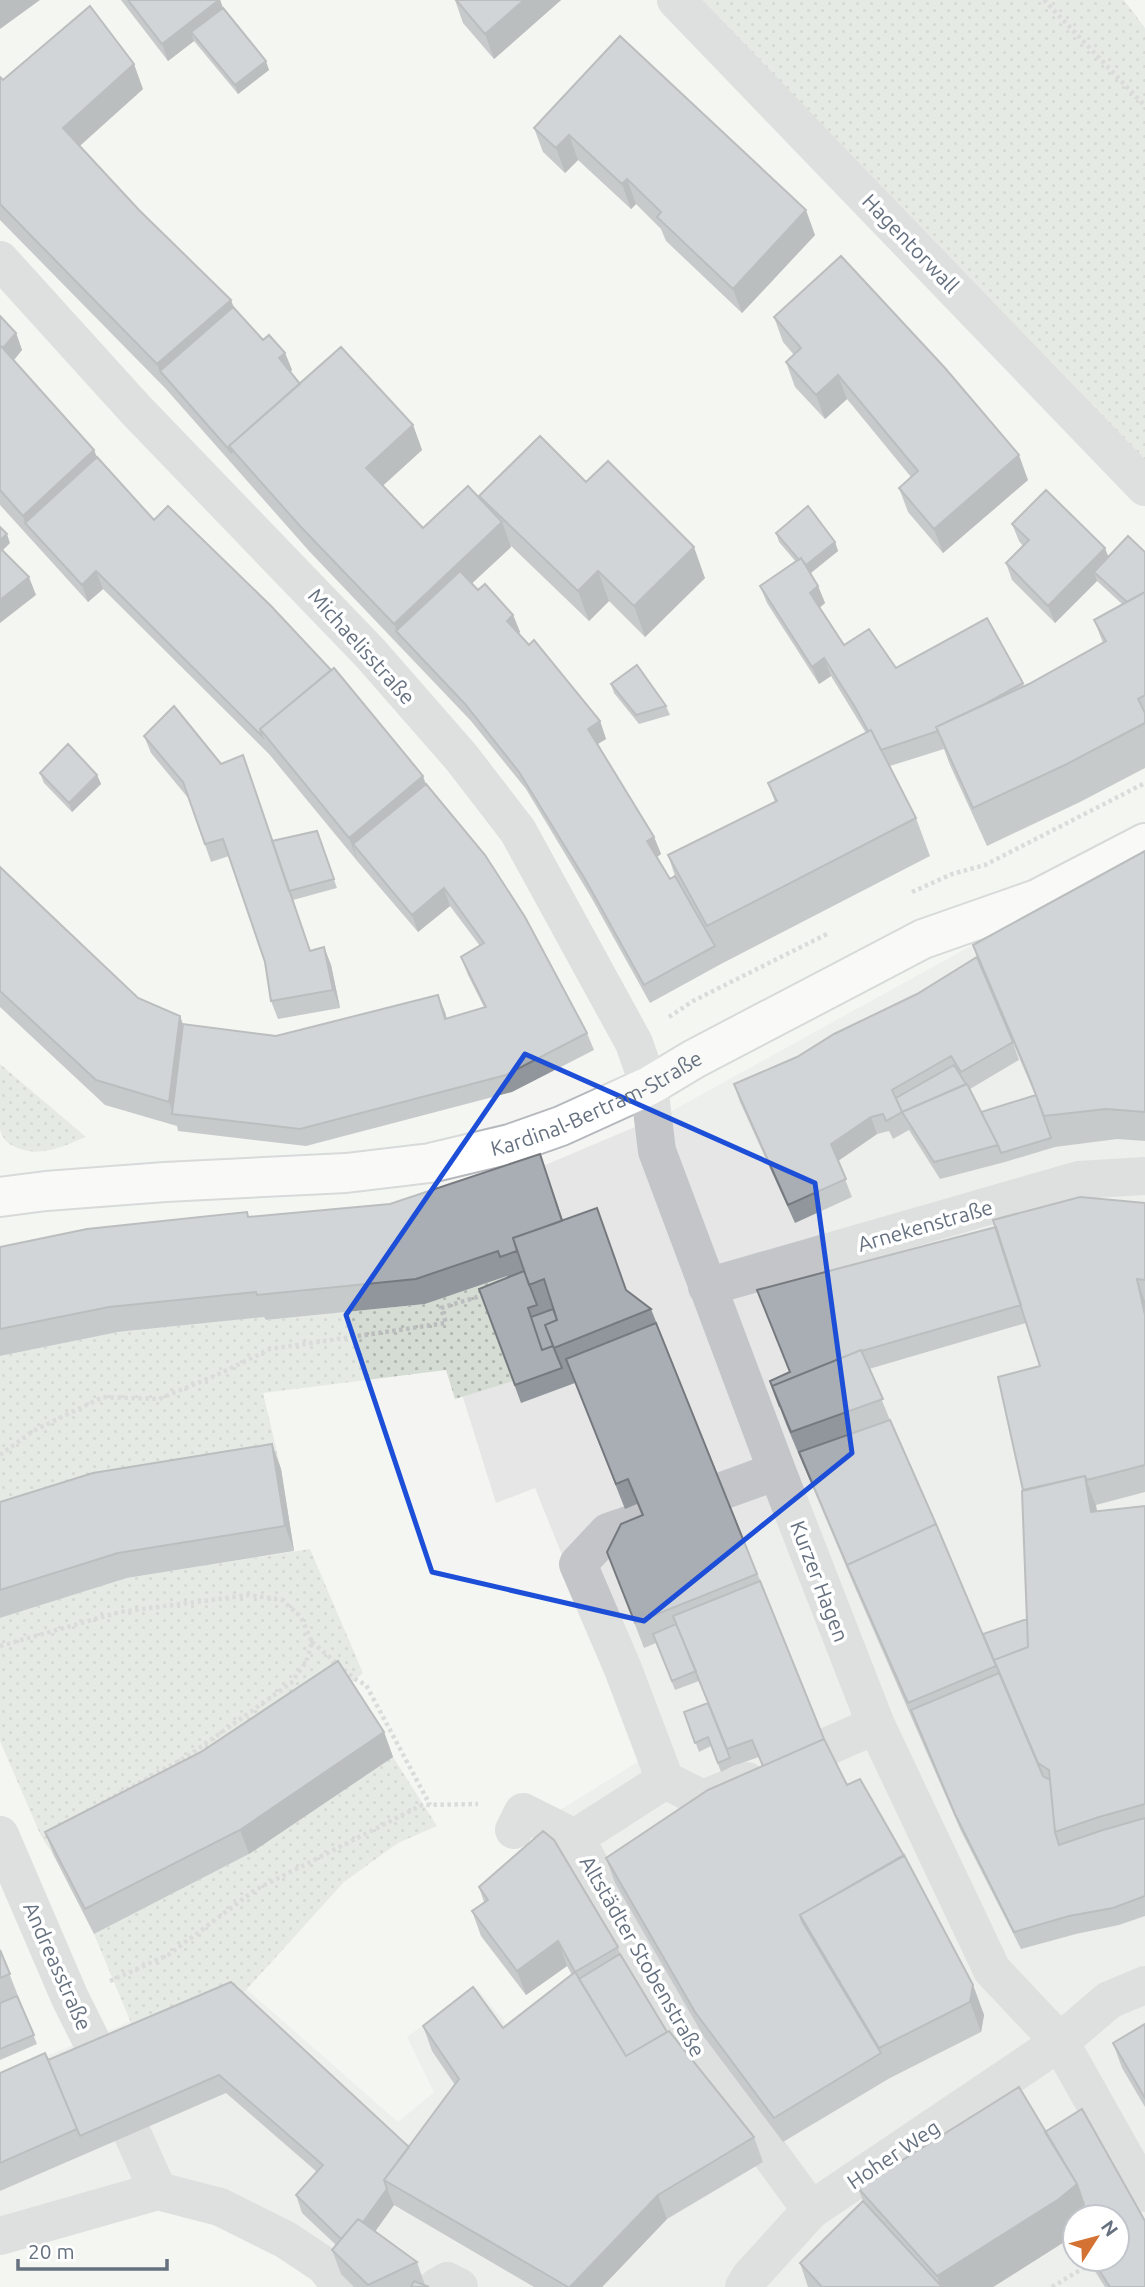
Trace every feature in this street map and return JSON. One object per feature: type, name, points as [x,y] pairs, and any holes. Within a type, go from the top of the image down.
[{"type":"street","name":"Hagentorwall","points":[[676,0],[1145,487]]},
{"type":"street","name":"Michaelisstraße","points":[[0,260],[136,410],[370,653],[461,757],[519,831],[634,1043],[649,1086]]},
{"type":"street","name":"Kardinal-Bertram-Straße","points":[[0,1197],[138,1184],[346,1173],[430,1163],[510,1144],[561,1126],[649,1086],[694,1059],[923,939],[1037,899],[1145,843]]},
{"type":"street","name":"Kurzer Hagen","points":[[649,1086],[657,1151],[876,1726],[992,1970],[1060,2042],[1145,2193]]},
{"type":"street","name":"Arnekenstraße","points":[[707,1287],[1079,1180],[1145,1176]]},
{"type":"street","points":[[722,1491],[777,1471]]},
{"type":"street","points":[[643,1520],[608,1532],[578,1564],[623,1669],[665,1780],[703,1799],[766,1774]]},
{"type":"street","points":[[826,1747],[876,1726]]},
{"type":"street","name":"Altstädter Stobenstraße","points":[[575,1838],[665,1780]]},
{"type":"street","name":"Altstädter Stobenstraße","points":[[518,1821],[575,1838],[690,2044],[811,2210]]},
{"type":"street","name":"Andreasstraße","points":[[0,1835],[70,1998],[96,2051]]},
{"type":"street","name":"Hoher Weg","points":[[751,2284],[811,2210],[1060,2042],[1109,2000],[1145,1985]]},
{"type":"street","points":[[132,2133],[158,2191]]},
{"type":"street","points":[[0,2236],[158,2191],[220,2207],[286,2240],[325,2266],[341,2287]]},
{"type":"street","points":[[437,2287],[447,2281],[459,2287]]},
{"type":"path","points":[[1044,0],[1145,106]]},
{"type":"path","points":[[0,1455],[33,1431],[103,1397],[159,1399],[270,1349],[446,1322],[441,1308],[496,1291]]},
{"type":"path","points":[[0,1646],[120,1612],[249,1595],[282,1601],[301,1617],[312,1642],[355,1679],[366,1685],[430,1805]]},
{"type":"path","points":[[90,1809],[188,1756],[290,1683],[306,1662],[312,1642]]},
{"type":"path","points":[[70,1998],[168,1955],[255,1889],[422,1805],[476,1804],[518,1821]]},
{"type":"path","points":[[1052,2287],[1075,2273]]},
{"type":"highlighted area","points":[[525,1054],[815,1183],[852,1453],[644,1621],[432,1572],[346,1315]]},
{"type":"shaded area","points":[[695,0],[1124,0],[1145,28],[1145,467]]},
{"type":"shaded area","points":[[1145,850],[1145,2287],[349,2287],[225,2199],[0,2224],[0,2075],[235,1979],[398,2122],[434,2092],[407,2037],[476,1987],[513,2033],[628,1955],[552,1815],[644,1758],[535,1488],[496,1503],[405,1212],[524,1174],[668,1113]]},
{"type":"shaded area","points":[[0,1064],[86,1137],[41,1152],[22,1150],[9,1143],[0,1129]]},
{"type":"shaded area","points":[[507,1276],[509,1282],[486,1307],[513,1381],[455,1399],[446,1370],[263,1393],[281,1469],[0,1529],[0,1356],[112,1333],[265,1316],[266,1320],[425,1304]]},
{"type":"shaded area","points":[[310,1549],[363,1673],[210,1777],[54,1856],[41,1836],[0,1741],[0,1618],[127,1578]]},
{"type":"shaded area","points":[[393,1757],[437,1826],[398,1843],[344,1882],[237,2000],[139,2042],[94,1934],[249,1854]]},
{"type":"building","points":[[128,0],[219,0],[162,44]]},
{"type":"building","points":[[456,0],[524,0],[485,34]]},
{"type":"building","points":[[90,6],[134,64],[63,128],[139,210],[231,300],[157,364],[0,204],[0,77],[3,80]]},
{"type":"building","points":[[223,8],[266,61],[235,85],[191,32]]},
{"type":"building","points":[[620,36],[806,210],[733,289],[657,217],[661,212],[627,179],[622,184],[569,135],[556,148],[534,128]]},
{"type":"building","points":[[841,256],[945,368],[1019,455],[934,529],[899,488],[918,471],[838,375],[816,395],[786,362],[801,348],[774,317]]},
{"type":"building","points":[[233,307],[263,340],[269,335],[285,353],[279,358],[300,384],[229,446],[232,453],[160,371]]},
{"type":"building","points":[[0,316],[16,333],[3,348],[0,345]]},
{"type":"building","points":[[0,345],[94,450],[23,516],[0,490]]},
{"type":"building","points":[[341,347],[413,425],[366,468],[423,528],[468,486],[502,522],[394,624],[300,526],[229,446]]},
{"type":"building","points":[[540,436],[586,482],[608,461],[694,547],[634,606],[598,571],[578,591],[479,496]]},
{"type":"building","points":[[97,457],[154,520],[168,506],[271,606],[331,670],[260,729],[262,736],[96,571],[82,585],[25,523]]},
{"type":"building","points":[[1046,490],[1105,548],[1048,606],[1006,563],[1029,540],[1012,524]]},
{"type":"building","points":[[808,506],[835,542],[806,565],[776,533]]},
{"type":"building","points":[[0,527],[7,534],[0,540]]},
{"type":"building","points":[[1128,536],[1145,552],[1145,592],[1127,602],[1094,572]]},
{"type":"building","points":[[0,548],[29,577],[0,600]]},
{"type":"building","points":[[801,558],[818,586],[810,593],[844,645],[869,629],[896,668],[987,618],[1023,683],[936,727],[938,731],[881,750],[824,658],[812,667],[760,586]]},
{"type":"building","points":[[460,571],[478,590],[485,584],[513,615],[507,621],[529,645],[534,640],[600,721],[588,729],[654,837],[647,841],[670,879],[675,876],[715,946],[644,985],[585,879],[519,772],[465,704],[396,631]]},
{"type":"building","points":[[1145,592],[1145,695],[1138,699],[1145,713],[1145,723],[1067,764],[973,808],[936,727],[1029,684],[1106,641],[1094,620]]},
{"type":"building","points":[[637,665],[666,706],[636,715],[611,684]]},
{"type":"building","points":[[334,668],[423,776],[349,838],[260,729]]},
{"type":"building","points":[[174,706],[221,764],[243,755],[310,951],[324,947],[333,990],[271,1001],[265,962],[223,839],[205,844],[183,782],[144,736]]},
{"type":"building","points":[[871,730],[916,818],[707,926],[668,855],[777,801],[768,783]]},
{"type":"building","points":[[68,744],[97,775],[69,803],[40,773]]},
{"type":"building","points":[[426,784],[485,855],[525,917],[587,1033],[506,1075],[300,1129],[172,1114],[183,1024],[276,1036],[438,995],[445,1019],[486,1007],[461,957],[484,943],[444,888],[412,915],[353,844]]},
{"type":"building","points":[[317,831],[334,879],[289,891],[272,841]]},
{"type":"building","points":[[1145,851],[1145,1112],[1106,1109],[1044,1116],[973,945]]},
{"type":"building","points":[[0,867],[138,998],[180,1016],[169,1102],[96,1080],[0,991]]},
{"type":"building","points":[[977,957],[1013,1042],[961,1072],[951,1056],[892,1090],[902,1112],[886,1121],[883,1114],[871,1117],[831,1144],[846,1179],[788,1205],[734,1084],[797,1057],[834,1034],[917,994]]},
{"type":"building","points":[[954,1065],[966,1084],[902,1112],[896,1098]]},
{"type":"building","points":[[967,1084],[998,1145],[934,1162],[902,1112]]},
{"type":"building","points":[[1036,1095],[1051,1138],[1001,1153],[981,1112]]},
{"type":"building","points":[[540,1154],[562,1221],[513,1238],[517,1251],[500,1257],[498,1251],[416,1279],[109,1307],[0,1329],[0,1247],[87,1229],[247,1212],[248,1217],[390,1204]]},
{"type":"building","points":[[1080,1197],[1145,1203],[1145,1280],[1137,1279],[1145,1315],[1145,1465],[1087,1480],[1085,1476],[1023,1490],[998,1377],[1040,1366],[993,1220]]},
{"type":"building","points":[[597,1208],[626,1290],[651,1309],[554,1348],[545,1325],[557,1320],[544,1279],[529,1285],[513,1238]]},
{"type":"building","points":[[996,1227],[1021,1305],[861,1350],[772,1386],[780,1407],[770,1381],[790,1372],[757,1290]]},
{"type":"building","points":[[524,1271],[537,1305],[528,1308],[542,1350],[553,1346],[562,1368],[515,1385],[479,1289]]},
{"type":"building","points":[[553,1309],[557,1320],[545,1325],[553,1346],[542,1350],[531,1317]]},
{"type":"building","points":[[656,1323],[757,1574],[635,1623],[607,1552],[621,1524],[643,1515],[628,1479],[616,1484],[566,1359]]},
{"type":"building","points":[[861,1350],[883,1399],[791,1432],[772,1386]]},
{"type":"building","points":[[890,1420],[936,1524],[847,1565],[799,1452]]},
{"type":"building","points":[[272,1444],[285,1526],[118,1553],[0,1590],[0,1502],[93,1473]]},
{"type":"building","points":[[1085,1476],[1091,1512],[1145,1506],[1145,1804],[1055,1832],[1049,1770],[1038,1763],[994,1660],[1028,1647],[1022,1491]]},
{"type":"building","points":[[936,1524],[996,1666],[908,1703],[847,1565]]},
{"type":"building","points":[[760,1581],[824,1739],[763,1766],[752,1740],[727,1749],[673,1616]]},
{"type":"building","points":[[1027,1619],[1028,1647],[994,1660],[996,1665],[983,1634]]},
{"type":"building","points":[[676,1624],[696,1671],[672,1681],[653,1634]]},
{"type":"building","points":[[338,1661],[384,1732],[240,1830],[85,1909],[45,1832],[201,1752]]},
{"type":"building","points":[[999,1673],[1043,1776],[1050,1780],[1055,1832],[1059,1845],[1145,1818],[1145,1896],[1113,1908],[1069,1916],[1014,1932],[955,1814],[911,1710]]},
{"type":"building","points":[[708,1703],[730,1758],[718,1763],[708,1737],[695,1743],[684,1712]]},
{"type":"building","points":[[824,1739],[847,1785],[860,1779],[904,1856],[800,1915],[881,2053],[774,2118],[695,2012],[606,1858],[708,1790]]},
{"type":"building","points":[[543,1831],[554,1840],[618,1947],[575,1972],[558,1941],[517,1971],[472,1911],[488,1900],[479,1887]]},
{"type":"building","points":[[904,1855],[973,1985],[970,2002],[879,2048],[800,1915]]},
{"type":"building","points":[[0,1950],[10,1974],[0,1978]]},
{"type":"building","points":[[620,1954],[667,2032],[626,2056],[579,1979]]},
{"type":"building","points":[[575,1972],[626,2056],[669,2031],[754,2137],[658,2195],[568,2287],[384,2180],[459,2079],[423,2026],[473,1987],[503,2028]]},
{"type":"building","points":[[231,1982],[409,2147],[384,2180],[387,2189],[363,2222],[358,2219],[341,2239],[296,2195],[323,2165],[219,2075],[80,2136],[48,2060]]},
{"type":"building","points":[[17,1996],[34,2035],[0,2049],[0,2003]]},
{"type":"building","points":[[1145,2024],[1145,2098],[1113,2043]]},
{"type":"building","points":[[45,2053],[77,2129],[0,2163],[0,2073]]},
{"type":"building","points":[[1019,2087],[1077,2184],[1059,2199],[937,2276],[858,2188]]},
{"type":"building","points":[[1082,2109],[1145,2221],[1145,2287],[1110,2287],[1101,2273],[1131,2273],[1131,2203],[1083,2203],[1077,2184],[1045,2132]]},
{"type":"building","points":[[863,2201],[942,2287],[822,2287],[800,2263]]},
{"type":"building","points":[[358,2219],[417,2262],[368,2285],[332,2250]]},
{"type":"building","points":[[414,2281],[429,2287],[411,2287]]}]
